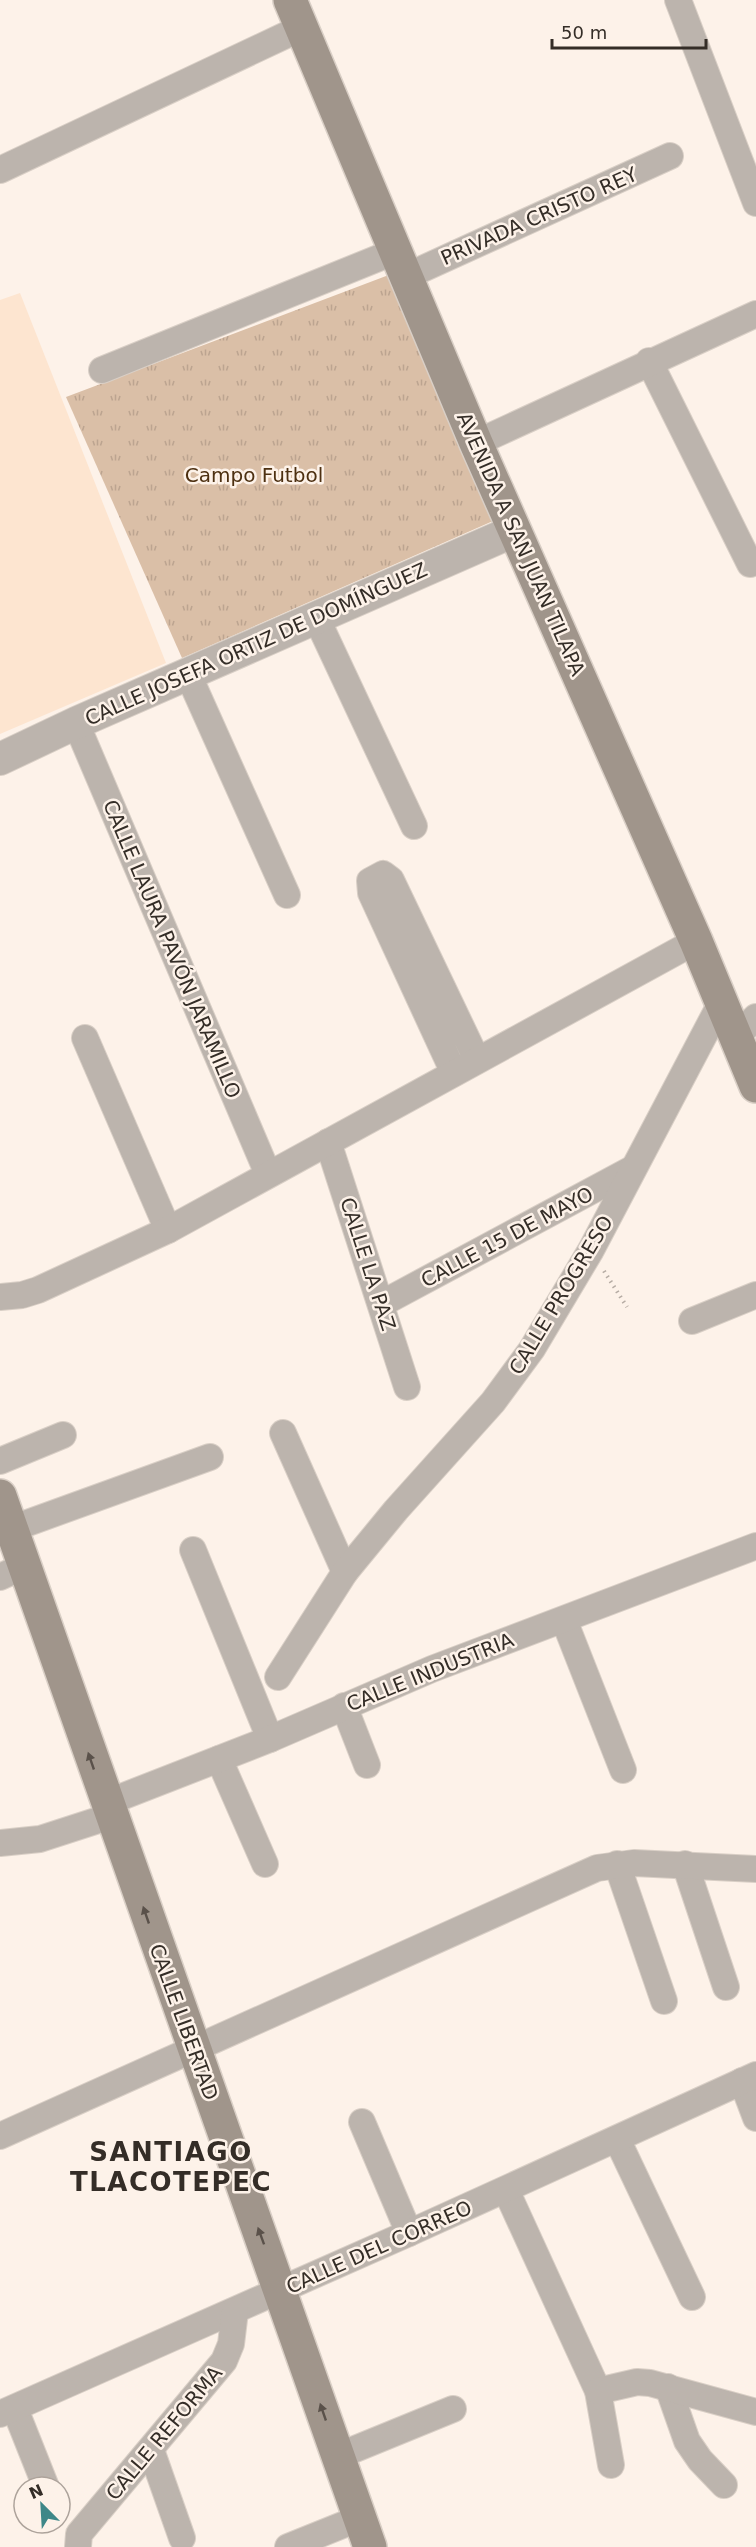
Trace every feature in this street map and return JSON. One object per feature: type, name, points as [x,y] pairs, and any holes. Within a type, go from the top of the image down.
[{"type":"main road","name":"AVENIDA A SAN JUAN TILAPA","points":[[297,14],[476,443],[696,941],[721,1003],[745,1027],[756,1086]]},
{"type":"main road","name":"CALLE LIBERTAD","points":[[4,1512],[12,1572],[109,1810],[365,2532]]},
{"type":"street","points":[[678,0],[756,203]]},
{"type":"street","points":[[0,170],[297,14]]},
{"type":"street","name":"PRIVADA CRISTO REY","points":[[102,370],[402,264],[670,156]]},
{"type":"street","points":[[476,443],[649,361],[756,314]]},
{"type":"street","points":[[649,361],[750,564]]},
{"type":"street","name":"CALLE JOSEFA ORTIZ DE DOMÍNGUEZ","points":[[0,759],[76,723],[514,531]]},
{"type":"street","points":[[316,617],[414,825]]},
{"type":"street","points":[[188,674],[287,895]]},
{"type":"street","name":"CALLE LAURA PAVÓN JARAMILLO","points":[[76,723],[268,1174]]},
{"type":"street","points":[[454,1073],[371,893],[370,881],[376,876],[383,874],[392,880],[477,1060]]},
{"type":"street","points":[[0,1297],[22,1295],[38,1290],[168,1230],[696,941]]},
{"type":"street","name":"CALLE PROGRESO","points":[[278,1677],[345,1572],[513,1377],[551,1320],[591,1250],[721,1003]]},
{"type":"street","points":[[437,1036],[460,1025]]},
{"type":"street","points":[[85,1038],[168,1230]]},
{"type":"street","name":"CALLE LA PAZ","points":[[327,1142],[407,1386]]},
{"type":"street","name":"CALLE 15 DE MAYO","points":[[381,1304],[632,1169]]},
{"type":"street","points":[[692,1321],[756,1295]]},
{"type":"street","points":[[283,1433],[345,1572]]},
{"type":"street","points":[[0,1461],[63,1435]]},
{"type":"street","points":[[4,1512],[210,1457]]},
{"type":"street","name":"CALLE INDUSTRIA","points":[[0,1843],[40,1839],[219,1759],[432,1669],[756,1546]]},
{"type":"street","points":[[193,1550],[270,1739]]},
{"type":"street","points":[[564,1620],[623,1770]]},
{"type":"street","points":[[344,1706],[367,1765]]},
{"type":"street","points":[[219,1759],[266,1864]]},
{"type":"street","points":[[617,1864],[664,2001]]},
{"type":"street","points":[[0,2136],[579,1875],[617,1864],[685,1864],[756,1869]]},
{"type":"street","points":[[685,1864],[726,1987]]},
{"type":"street","points":[[749,2078],[756,2118]]},
{"type":"street","name":"CALLE DEL CORREO","points":[[8,2411],[506,2190],[749,2078]]},
{"type":"street","points":[[362,2122],[409,2233]]},
{"type":"street","points":[[617,2139],[692,2297]]},
{"type":"street","points":[[506,2190],[598,2391],[611,2464]]},
{"type":"street","name":"CALLE REFORMA","points":[[78,2547],[79,2534],[152,2450],[224,2361],[231,2344],[235,2311]]},
{"type":"street","points":[[598,2391],[637,2382],[668,2386],[756,2412]]},
{"type":"street","points":[[668,2386],[687,2441],[700,2460],[724,2485]]},
{"type":"street","points":[[338,2456],[453,2409]]},
{"type":"street","points":[[8,2411],[40,2475]]},
{"type":"street","points":[[152,2450],[182,2538]]},
{"type":"street","points":[[288,2547],[365,2532]]},
{"type":"path","points":[[591,1250],[627,1307]]},
{"type":"shaded area","points":[[20,293],[166,663],[0,734],[0,300]]},
{"type":"green space","name":"Campo Futbol","points":[[394,273],[493,521],[182,658],[66,397]]},
{"type":"district","name":"SANTIAGO TLACOTEPEC","points":[[171,2167]]}]
